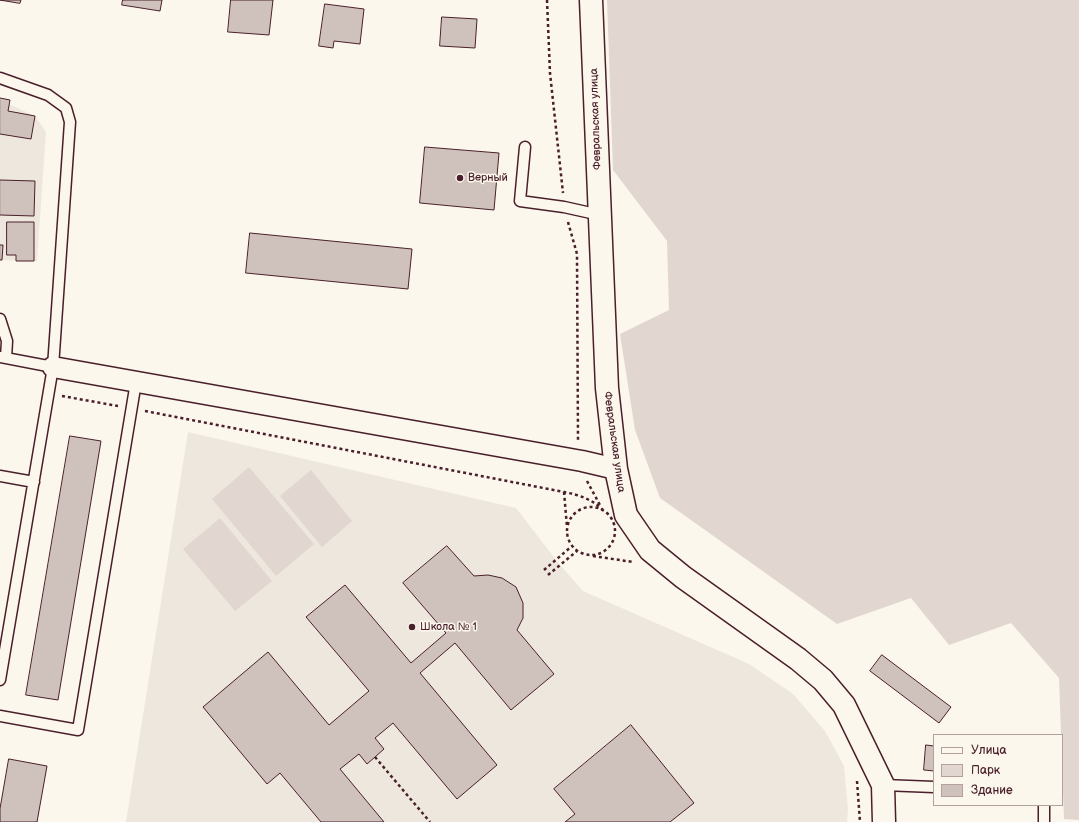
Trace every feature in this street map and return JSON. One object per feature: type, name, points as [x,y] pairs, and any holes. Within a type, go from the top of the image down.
[{"type":"main road","name":"Февральская улица","points":[[591,0],[607,388],[616,469],[626,515],[650,550],[683,577],[798,659],[823,680],[844,705],[883,785],[884,822]]},
{"type":"street","points":[[53,367],[582,461],[616,469]]},
{"type":"lane","points":[[0,78],[48,96],[66,108],[70,122],[53,367],[0,680]]},
{"type":"lane","points":[[525,147],[520,201],[564,207],[600,215]]},
{"type":"lane","points":[[0,318],[7,341],[3,358],[53,367]]},
{"type":"lane","points":[[0,716],[78,730],[136,382]]},
{"type":"lane","points":[[0,476],[34,482]]},
{"type":"lane","points":[[883,785],[933,787]]},
{"type":"lane","points":[[1044,806],[1044,822]]},
{"type":"path","points":[[548,0],[550,73],[564,207],[577,254],[578,446],[588,484],[604,510]]},
{"type":"path","points":[[48,394],[132,408],[582,496],[598,505],[614,522],[614,538],[611,545],[605,551],[590,555]]},
{"type":"path","points":[[564,492],[568,540],[572,546],[583,554],[634,562]]},
{"type":"path","points":[[567,533],[570,519],[575,513],[588,507],[604,510]]},
{"type":"path","points":[[544,570],[572,546]]},
{"type":"path","points":[[548,575],[577,551]]},
{"type":"path","points":[[375,757],[430,822]]},
{"type":"path","points":[[857,777],[860,822]]},
{"type":"shaded area","points":[[0,100],[35,116],[46,132],[37,261],[0,260]]},
{"type":"shaded area","name":"Школа № 1","points":[[188,432],[516,508],[560,565],[583,591],[749,664],[793,694],[825,731],[844,766],[848,810],[847,822],[126,822]]},
{"type":"green space","points":[[607,0],[1079,0],[1079,820],[1064,819],[1063,734],[1061,734],[1059,678],[1011,623],[949,645],[911,598],[837,624],[660,498],[635,430],[620,334],[669,310],[667,241],[613,170]]},
{"type":"green space","points":[[249,467],[314,544],[276,576],[212,499]]},
{"type":"green space","points":[[311,470],[352,521],[322,547],[280,496]]},
{"type":"green space","points":[[220,518],[272,581],[235,611],[183,549]]},
{"type":"building","points":[[0,0],[21,0],[20,3]]},
{"type":"building","points":[[123,0],[162,0],[160,11],[122,5]]},
{"type":"building","points":[[231,0],[273,0],[269,35],[228,32]]},
{"type":"building","points":[[325,4],[364,9],[360,44],[334,41],[333,48],[319,46]]},
{"type":"building","points":[[442,17],[477,19],[475,48],[440,46]]},
{"type":"building","points":[[0,98],[10,100],[8,111],[35,116],[31,139],[0,134]]},
{"type":"building","name":"Верный","points":[[425,147],[499,153],[494,210],[420,203]]},
{"type":"building","points":[[0,180],[35,181],[34,216],[0,215]]},
{"type":"building","points":[[7,222],[34,222],[34,261],[16,261],[16,255],[7,255]]},
{"type":"building","points":[[250,233],[412,249],[408,289],[246,273]]},
{"type":"building","points":[[0,245],[3,245],[2,260],[0,260]]},
{"type":"building","points":[[70,436],[101,441],[58,700],[26,695]]},
{"type":"building","points":[[447,546],[474,576],[488,575],[502,578],[516,587],[523,603],[523,618],[517,630],[554,674],[511,710],[455,643],[420,673],[497,765],[457,799],[393,723],[375,738],[384,749],[367,764],[359,754],[340,769],[384,822],[321,822],[280,773],[267,784],[203,707],[268,652],[329,725],[369,691],[306,617],[345,585],[411,663],[446,633],[403,583]]},
{"type":"building","points":[[882,655],[951,707],[939,723],[870,671]]},
{"type":"building","points":[[631,725],[694,803],[670,822],[565,822],[575,814],[554,789]]},
{"type":"building","points":[[926,745],[933,746],[933,771],[924,770]]},
{"type":"building","points":[[9,759],[47,766],[37,822],[0,822],[0,809]]},
{"type":"place","name":"Верный","points":[[460,178]]},
{"type":"place","name":"Школа № 1","points":[[412,627]]}]
